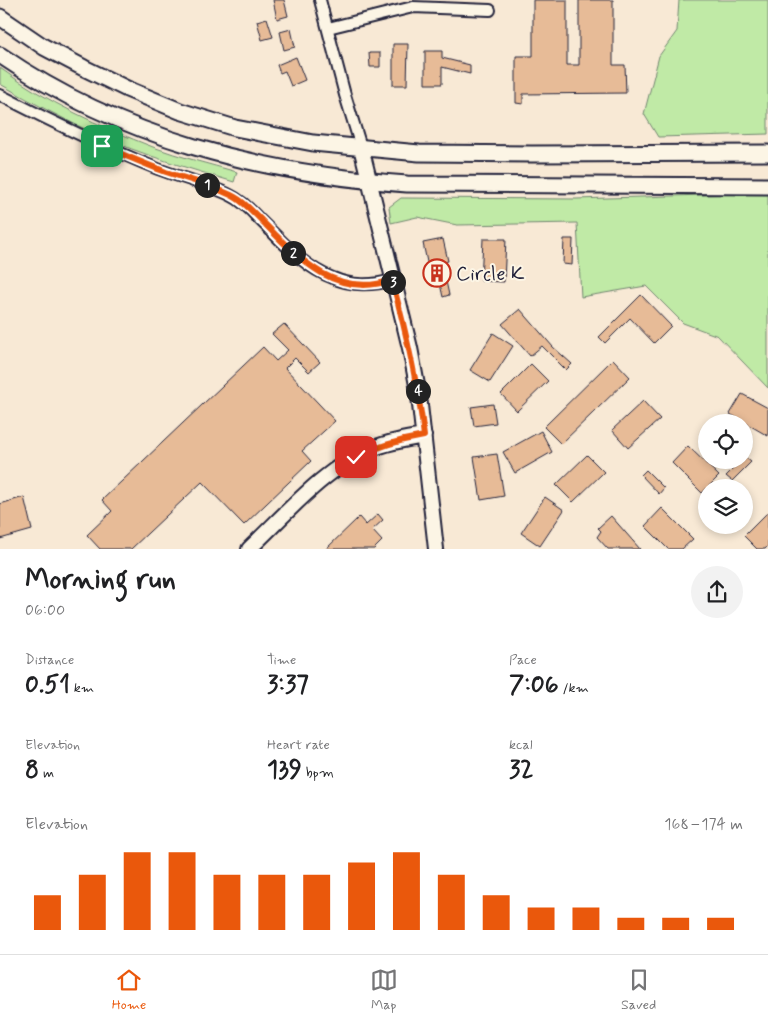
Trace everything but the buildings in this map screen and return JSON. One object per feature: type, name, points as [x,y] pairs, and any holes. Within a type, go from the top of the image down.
[{"type":"highway","points":[[0,17],[44,47],[127,90],[180,111],[235,128],[284,138],[313,143],[419,153],[768,153]]},
{"type":"highway","points":[[0,55],[23,71],[67,96],[148,133],[215,154],[286,170],[407,184],[768,186]]},
{"type":"main road","points":[[361,147],[412,357],[419,396],[436,549]]},
{"type":"main road","points":[[249,549],[321,481],[346,462],[371,449],[424,436]]},
{"type":"street","points":[[320,0],[361,147]]},
{"type":"street","points":[[328,28],[413,7],[490,10]]},
{"type":"street","points":[[0,94],[58,126],[102,146],[164,171],[232,195],[295,254],[322,274],[355,284],[371,284],[392,280]]},
{"type":"green space","points":[[679,0],[768,0],[768,134],[658,137],[644,114],[659,56],[677,31]]},
{"type":"green space","points":[[0,68],[54,102],[113,131],[163,151],[237,172],[234,182],[131,149],[73,123],[0,84]]},
{"type":"green space","points":[[768,193],[768,388],[718,336],[683,323],[646,286],[581,297],[577,223],[457,225],[417,217],[391,223],[389,207],[401,198],[576,199]]},
{"type":"place","name":"Circle K","points":[[437,273]]},
{"type":"route","points":[[102,146],[164,171],[232,195],[295,254],[322,274],[355,284],[371,284],[392,280],[410,348],[424,436],[371,449],[356,457]]}]
